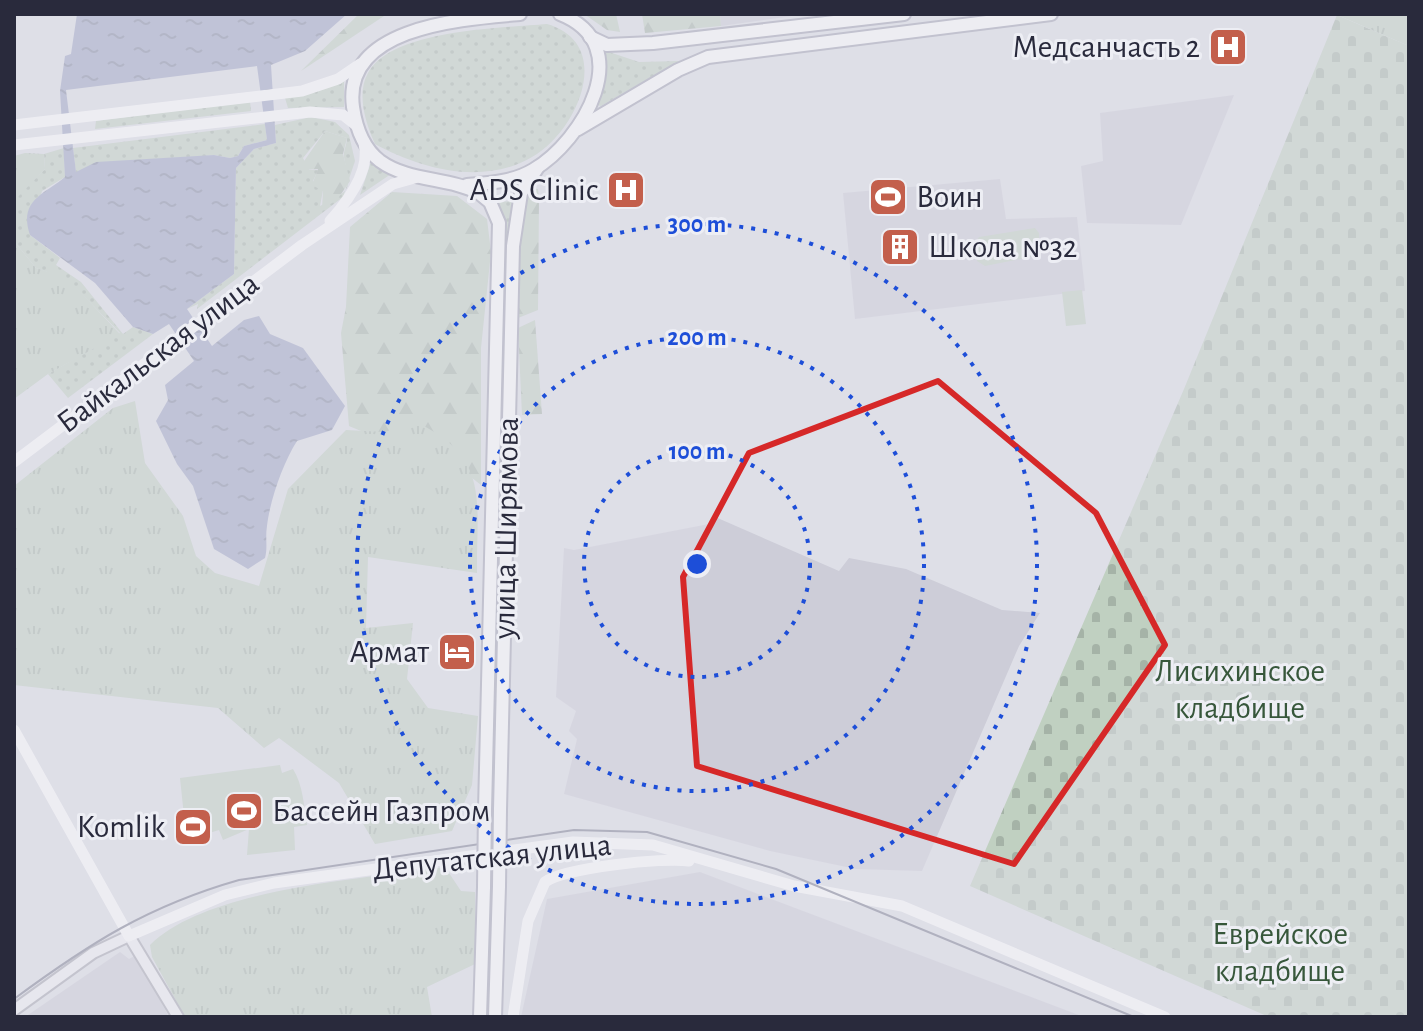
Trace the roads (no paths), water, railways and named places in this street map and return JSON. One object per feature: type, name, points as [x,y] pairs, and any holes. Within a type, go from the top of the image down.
[{"type":"main road","points":[[14,125],[319,86],[360,64],[383,45],[461,14]]},
{"type":"main road","points":[[434,26],[520,14]]},
{"type":"main road","points":[[562,14],[590,37],[607,45],[653,43],[904,14]]},
{"type":"main road","points":[[507,248],[520,198],[538,167],[578,129],[678,70],[708,57],[1051,14]]},
{"type":"main road","points":[[578,129],[592,101],[599,76],[598,57],[590,37]]},
{"type":"main road","points":[[358,130],[352,93],[360,64]]},
{"type":"main road","points":[[14,145],[284,113],[336,113],[350,118],[364,143],[365,155],[349,197],[327,224],[302,245]]},
{"type":"main road","points":[[364,143],[391,168],[482,194],[492,206],[507,248]]},
{"type":"main road","points":[[459,185],[508,180],[538,167]]},
{"type":"main road","points":[[302,245],[393,184],[419,177]]},
{"type":"main road","name":"Байкальская улица","points":[[14,462],[302,245]]},
{"type":"main road","name":"улица Ширямова","points":[[480,1011],[507,248]]},
{"type":"main road","name":"улица Ширямова","points":[[495,1017],[507,248]]},
{"type":"main road","points":[[14,730],[129,936]]},
{"type":"main road","points":[[487,759],[500,759]]},
{"type":"main road","points":[[603,841],[626,850],[624,860],[615,866]]},
{"type":"main road","name":"Депутатская улица","points":[[129,936],[249,888],[538,846],[603,841],[660,847],[794,886],[902,906],[1165,1017]]},
{"type":"main road","points":[[513,1017],[528,921],[543,884],[562,874],[677,859],[731,869]]},
{"type":"main road","points":[[469,1017],[480,1011]]},
{"type":"street","name":"Депутатская улица","points":[[14,1010],[93,953],[129,936]]},
{"type":"street","points":[[129,936],[178,1017]]},
{"type":"water","points":[[77,14],[347,14],[305,51],[271,65],[276,143],[254,149],[236,168],[234,274],[187,309],[212,346],[244,320],[259,316],[270,334],[303,348],[345,406],[332,430],[297,441],[282,471],[271,505],[265,558],[248,569],[214,549],[193,486],[177,464],[156,421],[168,400],[165,385],[194,361],[169,324],[153,334],[133,327],[95,283],[30,235],[27,223],[31,206],[65,177],[60,91],[65,56],[71,54]],"holes":[[[257,66],[267,140],[244,146],[238,156],[230,158],[214,155],[96,162],[76,172],[66,90]]]},
{"type":"tram line","points":[[14,999],[68,960],[121,928],[176,902],[239,880],[574,830],[647,832],[776,869],[1134,1017]]},
{"type":"place","name":"Медсанчасть 2","points":[[1228,47]]},
{"type":"place","name":"ADS Clinic","points":[[626,190]]},
{"type":"place","name":"Воин","points":[[888,197]]},
{"type":"place","name":"Школа №32","points":[[900,247]]},
{"type":"place","name":"Армат","points":[[457,652]]},
{"type":"place","name":"Бассейн Газпром","points":[[244,811]]},
{"type":"place","name":"Komlik","points":[[193,827]]},
{"type":"park label","name":"Лисихинское кладбище","points":[[1240,690]]},
{"type":"park label","name":"Еврейское кладбище","points":[[1280,952]]}]
